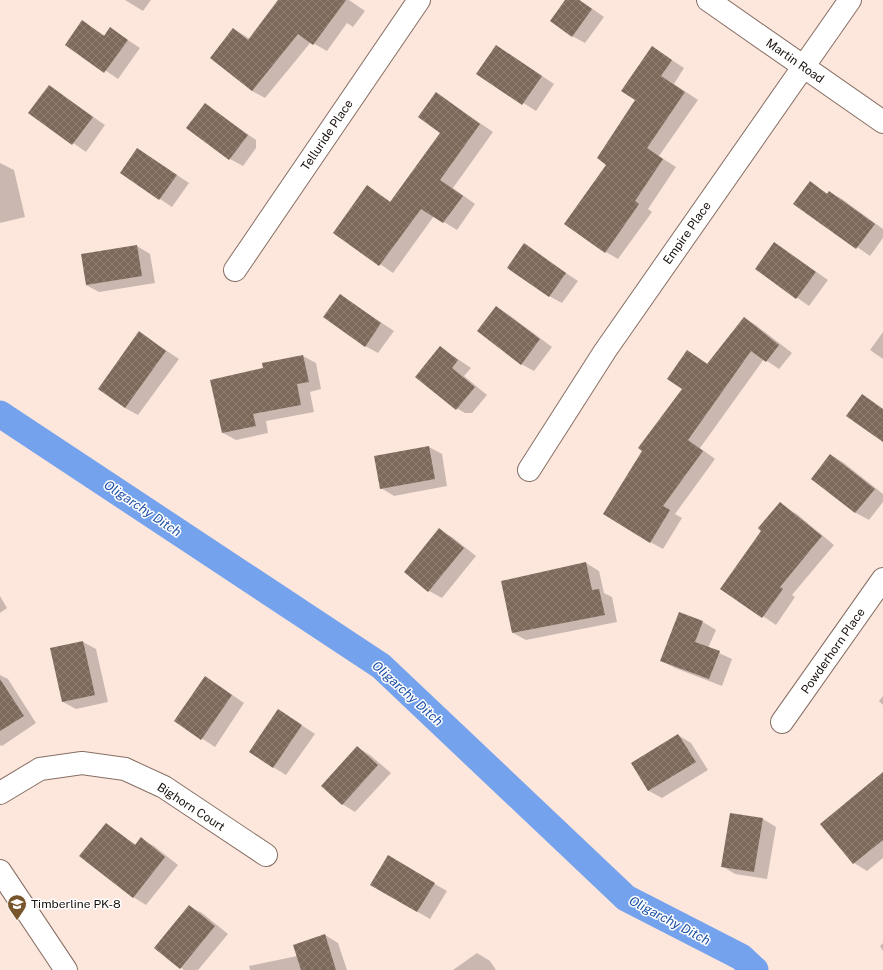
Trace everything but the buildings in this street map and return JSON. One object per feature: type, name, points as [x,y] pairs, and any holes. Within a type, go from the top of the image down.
[{"type":"street","name":"Telluride Place","points":[[235,270],[419,0]]},
{"type":"street","name":"Martin Road","points":[[708,0],[883,122]]},
{"type":"street","name":"Empire Place","points":[[529,470],[605,351],[850,0]]},
{"type":"street","name":"Powderhorn Place","points":[[782,722],[883,579]]},
{"type":"street","name":"Bighorn Court","points":[[0,793],[40,769],[82,763],[125,769],[164,787],[266,855]]},
{"type":"street","points":[[0,872],[66,970]]},
{"type":"waterway","name":"Oligarchy Ditch","points":[[0,414],[381,666],[626,898],[741,957],[755,970]]},
{"type":"place","name":"Timberline PK-8","points":[[17,921]]}]
